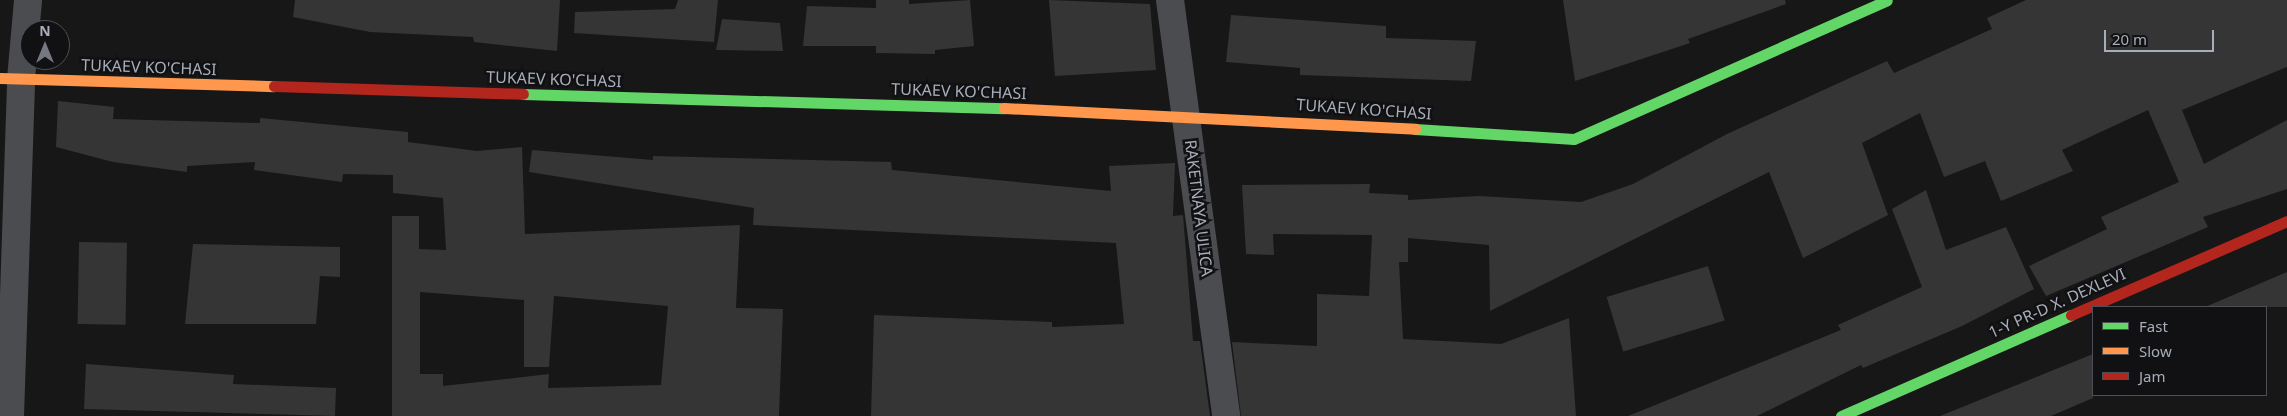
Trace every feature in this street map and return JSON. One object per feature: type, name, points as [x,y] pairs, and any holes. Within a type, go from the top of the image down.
[{"type":"street","points":[[10,416],[10,79],[28,0]]},
{"type":"street","name":"RAKETNAYA ULICA","points":[[1170,0],[1187,114],[1226,416]]},
{"type":"street","name":"TUKAEV KO'CHASI","points":[[10,79],[1187,114],[1574,139],[1887,0]]},
{"type":"street","name":"1-Y PR-D X. DEXLEVI","points":[[1841,416],[2287,220]]},
{"type":"building","points":[[295,0],[560,0],[557,51],[474,42],[473,37],[370,32],[293,17]]},
{"type":"building","points":[[678,0],[718,0],[714,42],[574,33],[575,12],[675,9]]},
{"type":"building","points":[[876,0],[909,0],[909,4],[970,0],[974,46],[935,50],[935,54],[876,53],[876,46],[803,46],[807,6],[876,8]]},
{"type":"building","points":[[1049,0],[1150,4],[1156,70],[1055,76]]},
{"type":"building","points":[[1563,0],[1785,0],[1786,4],[1688,39],[1690,43],[1575,81]]},
{"type":"building","points":[[2026,0],[2287,0],[2287,67],[2182,110],[2204,164],[2287,120],[2287,189],[2203,217],[2208,227],[2046,296],[2029,266],[2107,229],[2101,217],[2179,182],[2148,110],[2062,150],[2073,171],[2001,201],[1985,161],[1944,177],[1920,113],[1862,143],[1888,215],[1803,258],[1769,172],[1490,311],[1489,245],[1408,238],[1408,262],[1399,262],[1403,339],[1501,344],[1569,318],[1576,416],[1241,416],[1232,342],[1317,346],[1317,294],[1369,296],[1372,235],[1273,234],[1274,255],[1246,254],[1242,185],[1370,184],[1369,193],[1408,195],[1408,200],[1479,196],[1581,202],[1633,184],[1727,134],[1887,61],[1894,73],[1992,29],[1987,18]]},
{"type":"building","points":[[1231,15],[1386,26],[1386,38],[1476,41],[1471,81],[1300,75],[1300,68],[1226,62]]},
{"type":"building","points":[[722,19],[780,23],[783,51],[716,50]]},
{"type":"building","points":[[58,101],[114,107],[113,119],[260,123],[260,118],[408,132],[408,142],[477,151],[522,147],[525,234],[740,225],[736,308],[783,309],[779,416],[392,416],[392,216],[419,216],[419,249],[446,250],[443,198],[393,193],[393,175],[343,174],[342,182],[254,170],[255,162],[187,166],[187,172],[113,162],[56,147]],"holes":[[[420,292],[524,300],[524,367],[549,367],[554,296],[668,306],[661,385],[548,388],[549,374],[443,386],[443,374],[420,374]]]},
{"type":"building","points":[[532,150],[653,160],[653,156],[891,162],[892,170],[1111,191],[1109,166],[1175,163],[1173,216],[1183,215],[1193,341],[1200,341],[1210,416],[871,416],[874,315],[1052,322],[1052,327],[1124,324],[1116,243],[753,225],[754,208],[529,172]]},
{"type":"building","points":[[1926,190],[1946,250],[2006,227],[2034,289],[1962,326],[1863,368],[1861,365],[1757,416],[1628,416],[1841,330],[1838,325],[1922,287],[1892,209]]},
{"type":"building","points":[[79,242],[127,243],[126,325],[78,324]]},
{"type":"building","points":[[193,244],[340,247],[340,277],[320,276],[316,324],[185,324]]},
{"type":"building","points":[[1708,266],[1725,321],[1623,352],[1607,297]]},
{"type":"building","points":[[2287,272],[2287,307],[2207,306]]},
{"type":"building","points":[[2092,354],[2093,398],[2051,416],[1940,416]]},
{"type":"building","points":[[86,364],[234,375],[233,384],[336,388],[335,416],[84,409]]},
{"type":"traffic: fast","points":[[1415,129],[1574,139],[1887,0]]},
{"type":"traffic: fast","points":[[523,94],[1004,108]]},
{"type":"traffic: fast","points":[[1841,416],[2071,315]]},
{"type":"traffic: slow","points":[[0,78],[274,86]]},
{"type":"traffic: slow","points":[[1004,108],[1415,129]]},
{"type":"traffic: jam","points":[[274,86],[523,94]]},
{"type":"traffic: jam","points":[[2071,315],[2287,221]]}]
